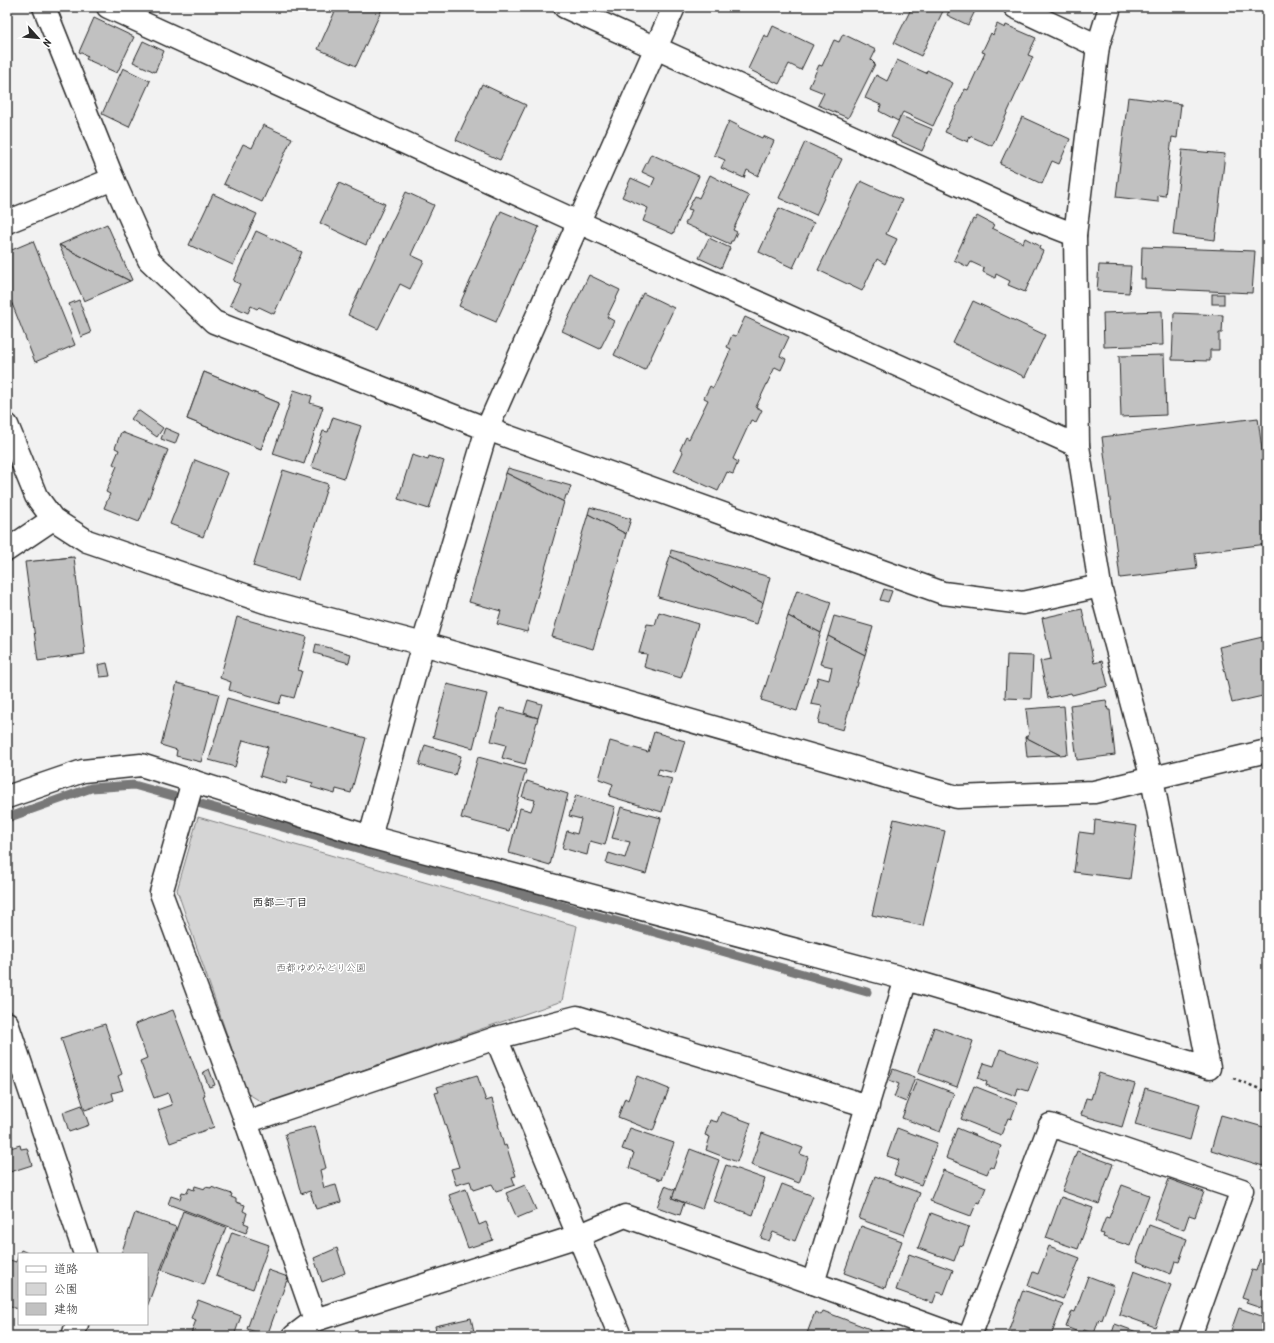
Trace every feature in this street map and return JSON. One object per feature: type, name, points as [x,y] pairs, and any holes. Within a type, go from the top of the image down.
[{"type":"street","points":[[44,7],[112,179],[149,260],[214,322],[487,429],[943,593],[1023,603],[1100,586]]},
{"type":"street","points":[[108,7],[578,222],[1078,446]]},
{"type":"street","points":[[565,7],[1039,221],[1075,235]]},
{"type":"street","points":[[370,837],[423,644],[487,429],[674,7]]},
{"type":"street","points":[[1015,7],[1098,46]]},
{"type":"street","points":[[7,798],[83,771],[141,765],[192,786],[370,837],[906,979],[1208,1068],[1152,779],[1100,586],[1078,446],[1075,235],[1098,46],[1110,7]]},
{"type":"street","points":[[7,222],[112,179]]},
{"type":"street","points":[[7,425],[36,496],[53,519],[87,542],[265,602],[423,644],[957,797],[1094,792],[1267,751]]},
{"type":"street","points":[[7,550],[53,519]]},
{"type":"street","points":[[192,786],[161,893],[246,1122],[315,1320]]},
{"type":"street","points":[[813,1283],[906,979]]},
{"type":"street","points":[[246,1122],[496,1038],[577,1017],[868,1106]]},
{"type":"street","points":[[7,1023],[85,1253]]},
{"type":"street","points":[[496,1038],[620,1336]]},
{"type":"street","points":[[970,1336],[1050,1125],[1242,1190],[1190,1336]]},
{"type":"street","points":[[294,1336],[315,1320],[578,1236],[625,1216],[958,1336]]},
{"type":"street","points":[[73,1336],[77,1325]]},
{"type":"path","points":[[1208,1068],[1267,1092]]},
{"type":"green space","name":"西都ゆめみどり公園","points":[[198,817],[577,926],[562,1001],[265,1104],[247,1093],[177,890]]},
{"type":"building","points":[[337,7],[383,7],[356,66],[318,49]]},
{"type":"building","points":[[912,7],[936,7],[943,11],[921,56],[894,43]]},
{"type":"building","points":[[951,7],[977,7],[968,25],[947,15]]},
{"type":"building","points":[[94,18],[134,37],[117,73],[86,59],[88,56],[79,52]]},
{"type":"building","points":[[997,24],[1005,28],[1006,25],[1036,38],[1028,55],[1033,57],[992,146],[970,136],[968,142],[945,132],[965,89],[968,90],[985,53],[982,52],[991,33],[993,35]]},
{"type":"building","points":[[773,26],[813,45],[801,70],[789,64],[779,84],[748,69],[764,35],[768,37]]},
{"type":"building","points":[[843,34],[876,50],[871,60],[875,64],[848,118],[818,105],[824,93],[809,87],[819,65],[822,66],[834,40],[839,42]]},
{"type":"building","points":[[143,41],[164,51],[155,72],[133,62]]},
{"type":"building","points":[[897,60],[926,73],[927,70],[953,83],[933,126],[903,112],[898,121],[879,111],[881,105],[865,98],[876,75],[887,81]]},
{"type":"building","points":[[123,68],[150,81],[129,127],[102,114]]},
{"type":"building","points":[[482,84],[526,105],[500,160],[456,140]]},
{"type":"building","points":[[1128,97],[1181,104],[1177,138],[1172,137],[1165,196],[1158,195],[1158,202],[1116,197]]},
{"type":"building","points":[[901,116],[932,129],[922,151],[891,137]]},
{"type":"building","points":[[1022,117],[1070,139],[1059,164],[1052,161],[1042,184],[1000,164]]},
{"type":"building","points":[[729,121],[739,126],[738,127],[762,138],[763,136],[774,141],[758,176],[747,170],[744,178],[721,168],[725,160],[714,155]]},
{"type":"building","points":[[263,125],[292,138],[262,202],[224,184],[243,144],[252,148]]},
{"type":"building","points":[[805,142],[842,159],[816,215],[779,198]]},
{"type":"building","points":[[1182,150],[1225,154],[1215,240],[1173,235]]},
{"type":"building","points":[[651,154],[699,176],[673,234],[643,221],[648,208],[622,197],[631,178],[651,187],[655,178],[642,172]]},
{"type":"building","points":[[710,175],[749,196],[733,230],[737,232],[730,244],[685,224],[692,210],[688,209],[695,196],[699,198]]},
{"type":"building","points":[[861,181],[902,200],[886,234],[897,239],[885,264],[877,259],[862,291],[818,270]]},
{"type":"building","points":[[339,183],[385,204],[366,245],[320,223]]},
{"type":"building","points":[[406,192],[434,205],[411,255],[424,261],[410,289],[400,284],[378,329],[348,315]]},
{"type":"building","points":[[213,194],[257,214],[233,265],[189,245]]},
{"type":"building","points":[[779,208],[814,223],[793,268],[759,252]]},
{"type":"building","points":[[501,211],[539,227],[496,322],[459,306]]},
{"type":"building","points":[[977,216],[994,225],[992,228],[1023,243],[1025,238],[1040,246],[1039,249],[1043,251],[1025,292],[1008,285],[1010,281],[996,274],[995,278],[983,272],[984,268],[971,262],[968,267],[954,260],[973,219],[975,220]]},
{"type":"building","points":[[107,224],[132,280],[130,281],[59,245]]},
{"type":"building","points":[[256,231],[302,252],[274,314],[259,307],[257,309],[251,306],[248,313],[230,305],[240,284],[233,281]]},
{"type":"building","points":[[709,238],[730,248],[721,268],[699,258]]},
{"type":"building","points":[[33,241],[75,345],[35,362],[7,291],[7,252]]},
{"type":"building","points":[[59,245],[130,281],[84,301]]},
{"type":"building","points":[[1142,247],[1255,251],[1252,293],[1145,288],[1145,279],[1141,279]]},
{"type":"building","points":[[1099,265],[1131,266],[1129,293],[1097,291]]},
{"type":"building","points":[[589,275],[620,290],[607,317],[614,321],[600,349],[562,331]]},
{"type":"building","points":[[643,293],[674,308],[645,370],[614,355]]},
{"type":"building","points":[[1212,294],[1224,294],[1224,304],[1212,304]]},
{"type":"building","points":[[79,300],[91,333],[81,337],[69,304]]},
{"type":"building","points":[[973,301],[1045,335],[1025,377],[953,343]]},
{"type":"building","points":[[1162,311],[1163,345],[1104,347],[1103,313]]},
{"type":"building","points":[[1174,313],[1223,315],[1222,333],[1219,333],[1219,350],[1210,350],[1210,361],[1172,360]]},
{"type":"building","points":[[745,317],[789,337],[780,356],[786,359],[781,370],[775,367],[756,407],[762,410],[756,422],[751,420],[733,459],[738,462],[733,474],[727,472],[718,491],[674,471],[683,452],[680,450],[686,437],[689,439],[708,400],[704,398],[710,386],[713,388],[731,349],[727,347],[732,335],[736,336]]},
{"type":"building","points":[[1164,355],[1166,415],[1121,417],[1119,356]]},
{"type":"building","points":[[204,372],[279,403],[261,449],[187,419]]},
{"type":"building","points":[[204,372],[279,403],[261,449],[187,419]]},
{"type":"building","points":[[294,390],[312,396],[310,403],[323,407],[304,464],[273,454]]},
{"type":"building","points":[[138,410],[163,428],[157,437],[131,419]]},
{"type":"building","points":[[333,417],[361,426],[344,478],[311,467],[323,431],[328,432]]},
{"type":"building","points":[[1258,418],[1267,490],[1267,544],[1195,553],[1197,569],[1120,578],[1102,437]]},
{"type":"building","points":[[165,428],[179,434],[175,444],[161,439]]},
{"type":"building","points":[[121,432],[168,450],[139,522],[104,508],[110,494],[106,492],[117,466],[113,464],[119,450],[115,448]]},
{"type":"building","points":[[412,455],[428,460],[429,456],[444,461],[429,509],[398,499]]},
{"type":"building","points":[[195,460],[228,473],[203,537],[170,524]]},
{"type":"building","points":[[508,468],[571,486],[568,495],[566,495],[564,502],[506,473]]},
{"type":"building","points":[[283,470],[328,484],[298,580],[253,566]]},
{"type":"building","points":[[506,473],[564,502],[527,632],[497,624],[501,611],[469,602]]},
{"type":"building","points":[[590,507],[631,519],[626,534],[588,514]]},
{"type":"building","points":[[588,514],[626,534],[593,649],[552,637]]},
{"type":"building","points":[[671,550],[770,577],[763,603],[670,556]]},
{"type":"building","points":[[670,556],[763,603],[757,624],[658,597]]},
{"type":"building","points":[[71,557],[82,653],[40,658],[29,562]]},
{"type":"building","points":[[74,557],[85,654],[38,661],[25,562]]},
{"type":"building","points":[[884,589],[892,591],[888,602],[880,600]]},
{"type":"building","points":[[797,590],[831,602],[821,633],[788,616]]},
{"type":"building","points":[[1082,609],[1094,663],[1102,661],[1108,686],[1072,695],[1071,693],[1048,698],[1040,661],[1051,659],[1042,618]]},
{"type":"building","points":[[659,612],[698,624],[681,678],[644,667],[647,654],[639,653],[647,624],[655,625]]},
{"type":"building","points":[[788,616],[821,633],[797,711],[761,700]]},
{"type":"building","points":[[834,616],[873,627],[865,655],[828,636]]},
{"type":"building","points":[[237,617],[307,637],[298,670],[302,671],[294,698],[282,695],[279,704],[229,690],[231,682],[220,678]]},
{"type":"building","points":[[828,636],[865,655],[843,730],[818,723],[822,706],[811,704],[818,677],[829,680],[832,667],[820,664]]},
{"type":"building","points":[[1267,636],[1267,695],[1232,703],[1219,647]]},
{"type":"building","points":[[316,644],[351,654],[349,663],[314,653]]},
{"type":"building","points":[[1007,655],[1033,656],[1031,699],[1005,698]]},
{"type":"building","points":[[107,663],[110,676],[100,677],[98,665]]},
{"type":"building","points":[[177,683],[219,694],[201,762],[176,756],[177,750],[161,745]]},
{"type":"building","points":[[447,684],[487,694],[473,748],[433,737]]},
{"type":"building","points":[[227,698],[366,738],[351,793],[336,789],[335,794],[311,787],[313,783],[288,776],[286,784],[260,776],[268,747],[243,740],[235,767],[209,760]]},
{"type":"building","points":[[528,700],[542,704],[538,718],[524,713]]},
{"type":"building","points":[[1106,700],[1108,710],[1110,710],[1115,755],[1077,760],[1070,705]]},
{"type":"building","points":[[1064,706],[1068,754],[1060,755],[1025,737],[1029,735],[1026,709]]},
{"type":"building","points":[[500,708],[538,718],[525,764],[502,758],[506,745],[491,741]]},
{"type":"building","points":[[654,732],[685,741],[675,773],[659,769],[657,775],[672,779],[662,812],[609,796],[613,784],[599,779],[610,741],[648,752]]},
{"type":"building","points":[[1025,737],[1060,755],[1027,757]]},
{"type":"building","points":[[425,745],[461,756],[455,775],[419,765]]},
{"type":"building","points":[[478,757],[526,770],[509,831],[461,818]]},
{"type":"building","points":[[527,781],[568,794],[550,865],[509,853],[520,808],[531,811],[535,800],[522,797]]},
{"type":"building","points":[[576,795],[615,807],[605,845],[590,841],[587,855],[562,848],[567,831],[577,834],[581,819],[569,816]]},
{"type":"building","points":[[621,807],[661,818],[646,874],[606,863],[609,853],[625,858],[630,842],[612,838]]},
{"type":"building","points":[[894,819],[945,831],[923,926],[872,915]]},
{"type":"building","points":[[1095,820],[1137,826],[1130,879],[1074,872],[1079,832],[1094,834]]},
{"type":"building","points":[[173,1010],[205,1095],[203,1096],[214,1127],[170,1143],[158,1110],[172,1105],[168,1093],[154,1098],[140,1061],[147,1058],[135,1024]]},
{"type":"building","points":[[105,1024],[122,1074],[118,1076],[123,1090],[112,1093],[114,1100],[85,1110],[61,1038]]},
{"type":"building","points":[[934,1027],[973,1041],[957,1087],[918,1073]]},
{"type":"building","points":[[1000,1049],[1039,1063],[1028,1091],[1018,1088],[1016,1096],[986,1085],[987,1082],[978,1078],[984,1063],[994,1066]]},
{"type":"building","points":[[209,1069],[215,1085],[209,1087],[203,1072]]},
{"type":"building","points":[[893,1069],[915,1077],[906,1102],[894,1097],[899,1084],[889,1080]]},
{"type":"building","points":[[1099,1073],[1135,1084],[1122,1127],[1081,1115],[1086,1098],[1091,1099]]},
{"type":"building","points":[[477,1075],[486,1101],[492,1099],[504,1146],[506,1145],[516,1176],[512,1177],[515,1185],[496,1191],[492,1184],[473,1190],[470,1181],[456,1185],[451,1169],[459,1167],[435,1093],[439,1092],[437,1087]]},
{"type":"building","points":[[637,1076],[669,1089],[653,1131],[618,1117],[625,1098],[628,1100]]},
{"type":"building","points":[[917,1079],[954,1093],[940,1132],[902,1118]]},
{"type":"building","points":[[974,1086],[1017,1103],[1011,1119],[1008,1118],[1001,1135],[961,1119]]},
{"type":"building","points":[[1145,1088],[1200,1104],[1190,1140],[1135,1125]]},
{"type":"building","points":[[82,1105],[89,1125],[69,1132],[63,1112]]},
{"type":"building","points":[[721,1112],[751,1123],[737,1162],[706,1150],[710,1137],[705,1135],[710,1120],[717,1122]]},
{"type":"building","points":[[1221,1115],[1267,1128],[1267,1152],[1263,1166],[1211,1150]]},
{"type":"building","points":[[315,1126],[326,1168],[320,1170],[324,1188],[336,1185],[341,1202],[316,1209],[310,1191],[301,1194],[285,1134]]},
{"type":"building","points":[[630,1128],[674,1143],[661,1180],[629,1168],[634,1153],[622,1149]]},
{"type":"building","points":[[897,1128],[937,1143],[921,1185],[894,1175],[899,1160],[887,1156]]},
{"type":"building","points":[[957,1128],[1001,1146],[993,1168],[990,1167],[987,1174],[946,1158]]},
{"type":"building","points":[[762,1133],[803,1148],[800,1154],[808,1157],[799,1183],[751,1165]]},
{"type":"building","points":[[20,1145],[21,1149],[27,1148],[32,1165],[10,1172],[7,1163],[7,1149]]},
{"type":"building","points":[[690,1149],[719,1160],[702,1209],[672,1198]]},
{"type":"building","points":[[1077,1151],[1113,1164],[1099,1204],[1062,1191]]},
{"type":"building","points":[[726,1165],[765,1179],[753,1215],[713,1201]]},
{"type":"building","points":[[943,1170],[986,1187],[980,1203],[977,1202],[971,1216],[930,1201]]},
{"type":"building","points":[[875,1176],[920,1193],[904,1235],[859,1219]]},
{"type":"building","points":[[1169,1179],[1204,1192],[1195,1217],[1189,1215],[1184,1230],[1154,1219]]},
{"type":"building","points":[[782,1184],[813,1196],[795,1241],[773,1232],[769,1241],[761,1238]]},
{"type":"building","points":[[525,1185],[536,1210],[517,1218],[506,1193]]},
{"type":"building","points":[[1122,1185],[1149,1195],[1130,1246],[1103,1237],[1104,1234],[1100,1233],[1106,1217],[1109,1218]]},
{"type":"building","points":[[195,1186],[205,1189],[205,1187],[211,1187],[232,1194],[231,1197],[236,1199],[236,1202],[245,1205],[243,1211],[247,1213],[244,1223],[249,1225],[246,1233],[168,1204],[171,1196],[180,1199],[182,1192],[187,1193],[189,1188],[194,1190]]},
{"type":"building","points":[[665,1186],[675,1190],[672,1198],[684,1203],[680,1215],[657,1207]]},
{"type":"building","points":[[466,1189],[479,1225],[486,1222],[493,1240],[468,1248],[449,1195]]},
{"type":"building","points":[[1061,1197],[1093,1208],[1078,1249],[1046,1238]]},
{"type":"building","points":[[183,1211],[226,1227],[204,1285],[162,1270]]},
{"type":"building","points":[[135,1213],[176,1227],[148,1304],[148,1253],[121,1253]]},
{"type":"building","points":[[931,1213],[969,1227],[963,1246],[960,1245],[954,1261],[918,1248]]},
{"type":"building","points":[[1149,1225],[1187,1239],[1179,1262],[1175,1261],[1171,1274],[1136,1261]]},
{"type":"building","points":[[861,1226],[902,1241],[885,1288],[844,1273]]},
{"type":"building","points":[[232,1232],[269,1245],[253,1289],[216,1276]]},
{"type":"building","points":[[1049,1246],[1080,1258],[1063,1299],[1028,1286],[1033,1272],[1038,1274]]},
{"type":"building","points":[[337,1248],[345,1273],[322,1282],[314,1258]]},
{"type":"building","points":[[21,1250],[28,1253],[20,1253]]},
{"type":"building","points":[[909,1254],[953,1270],[944,1294],[937,1292],[933,1303],[896,1290]]},
{"type":"building","points":[[18,1257],[18,1310],[7,1304],[7,1259],[16,1262]]},
{"type":"building","points":[[1260,1259],[1267,1262],[1267,1310],[1246,1303],[1248,1300],[1242,1298],[1252,1270],[1256,1271]]},
{"type":"building","points":[[268,1270],[288,1277],[267,1336],[247,1329]]},
{"type":"building","points":[[1134,1271],[1171,1285],[1155,1327],[1119,1314]]},
{"type":"building","points":[[1088,1276],[1114,1286],[1102,1320],[1099,1319],[1094,1334],[1084,1330],[1083,1334],[1066,1327],[1072,1311],[1075,1312]]},
{"type":"building","points":[[1023,1290],[1063,1304],[1051,1336],[1017,1336],[1008,1332]]},
{"type":"building","points":[[198,1300],[241,1316],[234,1336],[190,1336],[196,1320],[191,1318]]},
{"type":"building","points":[[1239,1308],[1267,1318],[1267,1336],[1229,1336]]},
{"type":"building","points":[[823,1311],[870,1329],[867,1336],[806,1336],[815,1312],[821,1315]]},
{"type":"building","points":[[471,1318],[475,1336],[437,1336],[435,1326]]},
{"type":"building","points":[[1115,1324],[1145,1335],[1145,1336],[1111,1336]]},
{"type":"building","points":[[880,1330],[894,1336],[877,1336]]},
{"type":"waterway","points":[[7,818],[91,788],[134,785],[867,992]]},
{"type":"district","name":"西都二丁目","points":[[280,902]]}]
